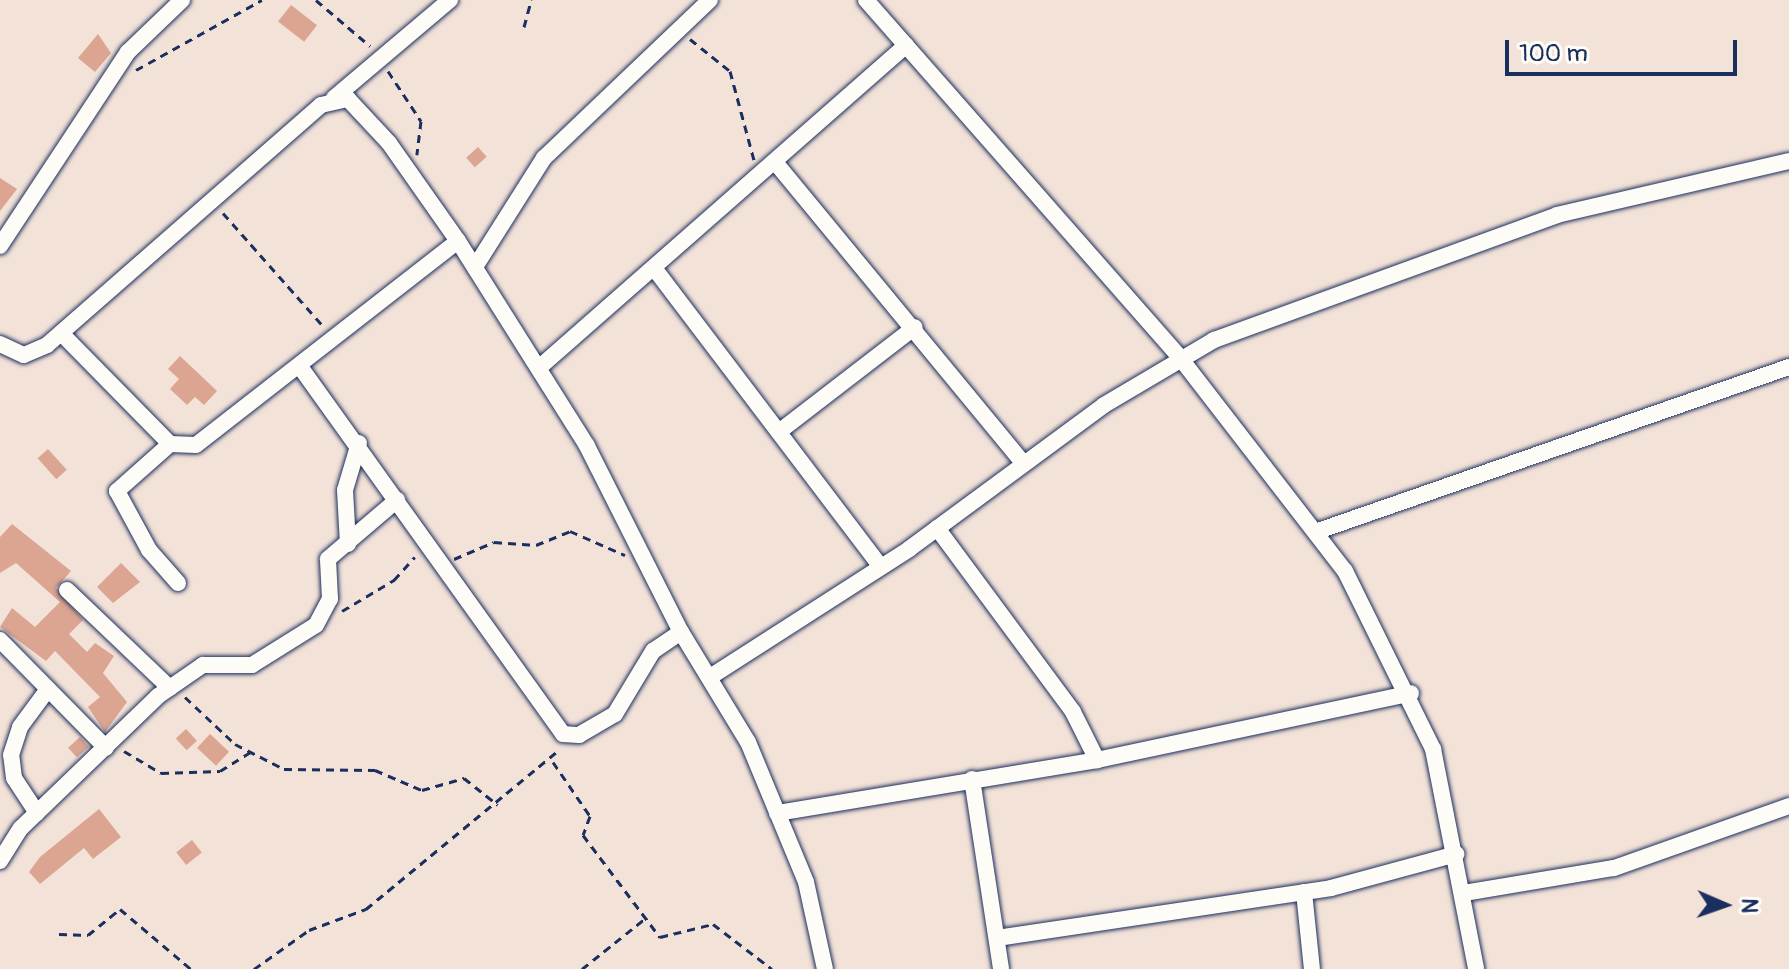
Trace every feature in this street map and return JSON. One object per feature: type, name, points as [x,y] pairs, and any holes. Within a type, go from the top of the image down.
[{"type":"street","points":[[0,246],[136,42],[182,0]]},
{"type":"street","points":[[0,344],[27,355],[61,333],[450,0]]},
{"type":"street","points":[[475,267],[544,158],[710,0]]},
{"type":"street","points":[[866,0],[1181,359],[1318,531],[1411,693],[1433,749],[1464,893],[1476,969]]},
{"type":"street","points":[[541,366],[906,45]]},
{"type":"street","points":[[334,98],[359,107],[405,165],[541,366],[648,563],[681,632],[710,677],[777,813],[806,882],[825,969]]},
{"type":"street","points":[[710,677],[937,528],[1024,464],[1181,359],[1303,304],[1557,215],[1789,161]]},
{"type":"street","points":[[775,162],[915,327],[1024,464]]},
{"type":"street","points":[[178,583],[149,550],[117,491],[170,444],[201,443],[301,368],[458,241]]},
{"type":"street","points":[[654,268],[880,566]]},
{"type":"street","points":[[780,431],[915,327]]},
{"type":"street","points":[[61,333],[170,444]]},
{"type":"street","points":[[1318,531],[1789,367]]},
{"type":"street","points":[[301,368],[359,443],[438,559],[567,736],[615,714],[653,651],[681,632]]},
{"type":"street","points":[[348,544],[345,490],[359,443]]},
{"type":"street","points":[[0,861],[37,813],[172,687],[208,663],[252,665],[321,621],[330,599],[325,563],[397,500]]},
{"type":"street","points":[[937,528],[1073,712],[1097,760]]},
{"type":"street","points":[[67,590],[172,687]]},
{"type":"street","points":[[0,640],[109,744]]},
{"type":"street","points":[[37,813],[14,778],[11,755],[20,727],[48,689]]},
{"type":"street","points":[[777,813],[1097,760],[1411,693]]},
{"type":"street","points":[[972,779],[1001,969]]},
{"type":"street","points":[[1464,893],[1614,868],[1789,806]]},
{"type":"street","points":[[997,938],[1304,892],[1456,854]]},
{"type":"street","points":[[1304,892],[1312,969]]},
{"type":"path","points":[[108,82],[262,0]]},
{"type":"path","points":[[316,0],[354,26],[378,59],[405,86],[421,121],[419,153],[405,165]]},
{"type":"path","points":[[524,27],[531,0]]},
{"type":"path","points":[[678,31],[730,71],[737,117],[762,173]]},
{"type":"path","points":[[213,202],[335,338]]},
{"type":"path","points":[[321,621],[394,580],[418,555],[438,559],[494,542],[536,545],[570,531],[648,563]]},
{"type":"path","points":[[172,687],[250,752],[290,770],[384,772],[422,790],[464,778],[498,805]]},
{"type":"path","points":[[254,969],[309,930],[366,909],[552,760],[567,736]]},
{"type":"path","points":[[109,744],[154,773],[220,771],[250,752]]},
{"type":"path","points":[[552,760],[590,816],[583,835],[666,938],[719,926],[772,969]]},
{"type":"path","points":[[59,934],[88,935],[120,909],[191,969]]},
{"type":"path","points":[[582,969],[647,917]]},
{"type":"building","points":[[291,5],[317,25],[304,42],[278,22]]},
{"type":"building","points":[[98,34],[111,53],[95,72],[78,58]]},
{"type":"building","points":[[478,147],[487,157],[475,167],[466,158]]},
{"type":"building","points":[[0,178],[17,189],[0,211]]},
{"type":"building","points":[[180,356],[217,391],[204,405],[195,397],[187,405],[170,389],[179,379],[168,369]]},
{"type":"building","points":[[48,449],[67,470],[56,479],[38,458]]},
{"type":"building","points":[[12,524],[71,571],[56,588],[83,620],[69,634],[87,652],[95,643],[114,656],[103,673],[127,702],[105,732],[88,707],[100,697],[55,651],[46,661],[0,627],[12,608],[35,627],[60,602],[16,563],[0,573],[0,537]]},
{"type":"building","points":[[121,563],[140,582],[113,603],[97,587]]},
{"type":"building","points":[[186,729],[197,741],[187,750],[176,739]]},
{"type":"building","points":[[210,734],[229,752],[216,766],[197,748]]},
{"type":"building","points":[[80,737],[89,747],[77,757],[68,748]]},
{"type":"building","points":[[99,809],[121,837],[93,859],[84,848],[40,884],[29,872],[40,857]]},
{"type":"building","points":[[192,840],[202,853],[186,865],[176,852]]}]
